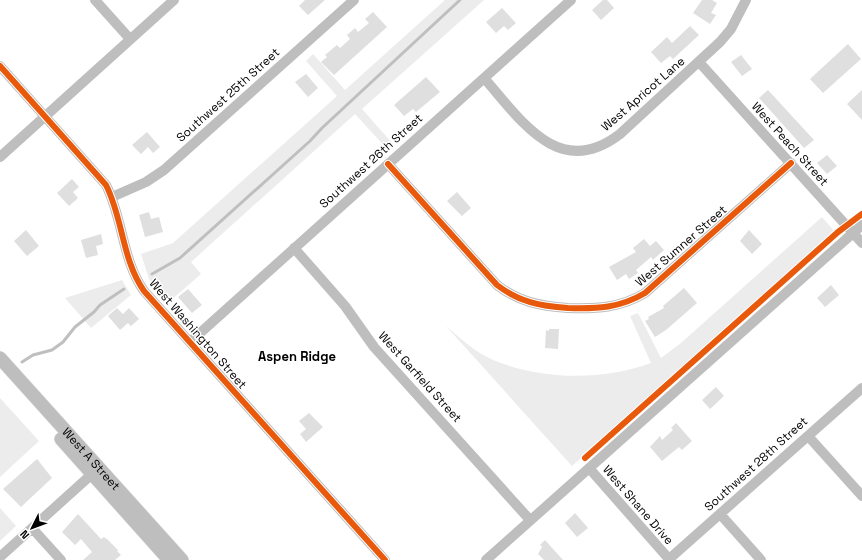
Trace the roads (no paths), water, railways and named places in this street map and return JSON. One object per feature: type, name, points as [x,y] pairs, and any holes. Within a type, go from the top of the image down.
[{"type":"main road","name":"West A Street","points":[[0,358],[182,560]]},
{"type":"main road","name":"West A Street","points":[[0,371],[169,560]]},
{"type":"street","points":[[95,0],[130,39]]},
{"type":"street","points":[[0,157],[174,0]]},
{"type":"street","name":"Southwest 25th Street","points":[[112,197],[146,182],[164,170],[354,0]]},
{"type":"street","name":"Southwest 26th Street","points":[[190,342],[571,0]]},
{"type":"street","name":"West Apricot Lane","points":[[484,78],[540,139],[564,149],[582,150],[598,147],[613,140],[720,42],[731,29],[746,0]]},
{"type":"street","name":"West Peach Street","points":[[699,62],[862,243]]},
{"type":"street","name":"West Washington Street","points":[[0,66],[97,173],[112,197],[130,264],[140,286],[385,560]]},
{"type":"street","name":"West Sumner Street","points":[[388,164],[491,279],[505,291],[517,298],[541,306],[600,309],[625,304],[645,293],[791,163]]},
{"type":"street","points":[[486,560],[862,224]]},
{"type":"street","name":"West Garfield Street","points":[[294,248],[345,306],[374,347],[530,520]]},
{"type":"street","name":"Southwest 28th Street","points":[[668,560],[862,388]]},
{"type":"street","points":[[808,436],[862,496]]},
{"type":"street","name":"West Shane Drive","points":[[588,468],[668,560]]},
{"type":"street","points":[[0,557],[92,474]]},
{"type":"street","points":[[720,514],[761,560]]},
{"type":"street","points":[[32,528],[61,560]]},
{"type":"waterway","points":[[152,274],[180,258],[310,141],[322,128],[460,0]]},
{"type":"waterway","points":[[22,362],[33,355],[52,350],[63,342],[75,327],[94,312],[100,305],[124,289]]},
{"type":"district","name":"Aspen Ridge","points":[[297,356]]}]
